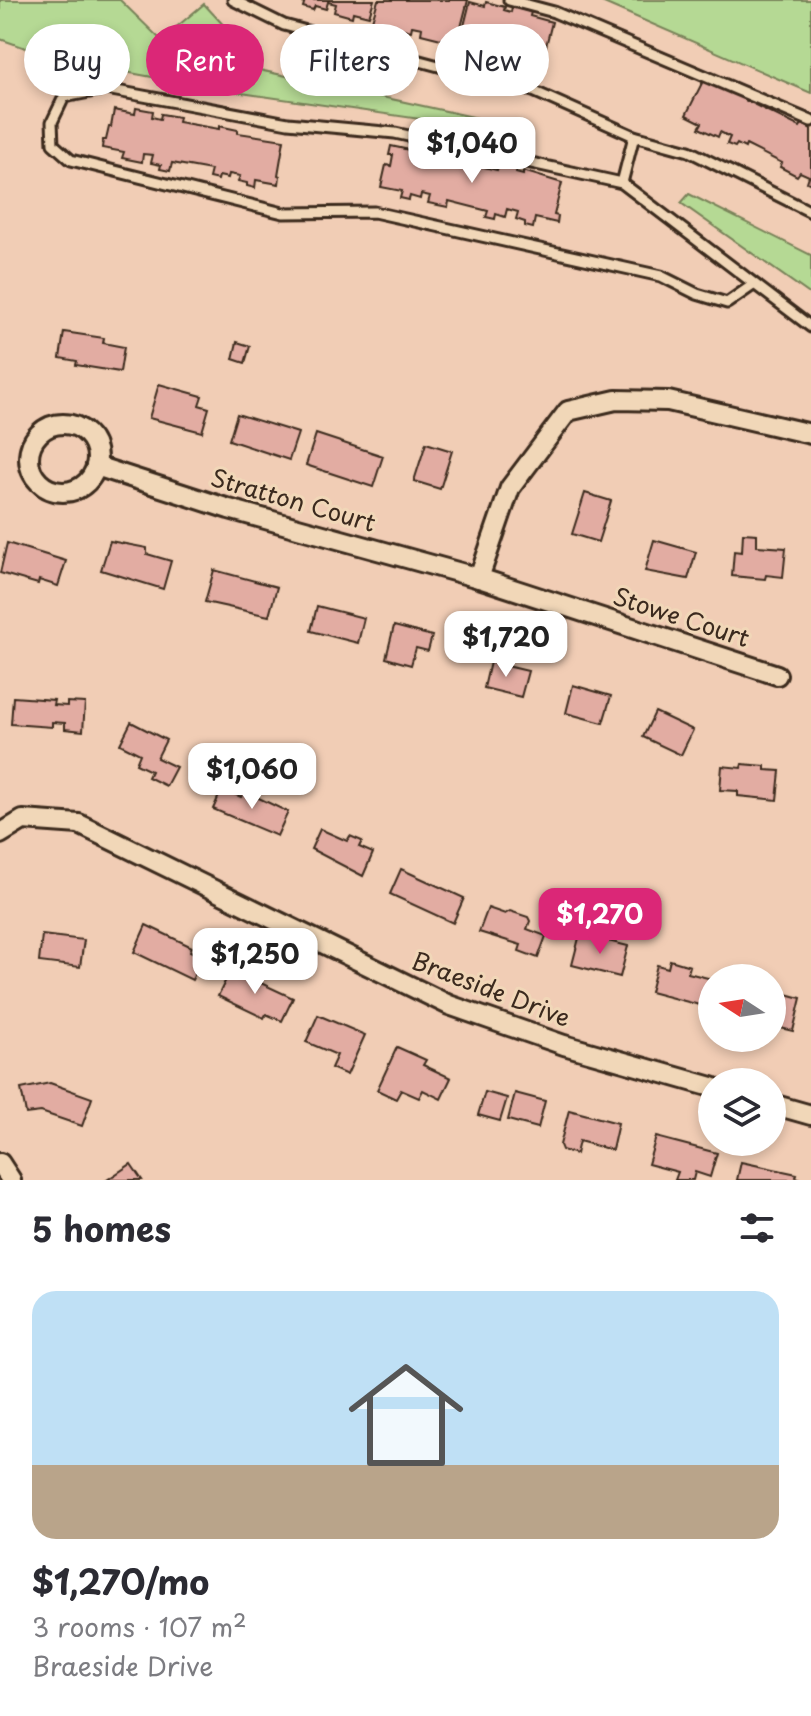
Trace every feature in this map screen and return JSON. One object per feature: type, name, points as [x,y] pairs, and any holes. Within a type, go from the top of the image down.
[{"type":"street","points":[[479,578],[510,488],[568,411],[616,400],[668,401],[811,434]]},
{"type":"street","name":"Stratton Court","points":[[96,466],[229,509],[479,578]]},
{"type":"street","name":"Stowe Court","points":[[479,578],[777,675]]},
{"type":"street","name":"Braeside Drive","points":[[0,834],[23,820],[79,824],[449,1005],[564,1045],[698,1083]]},
{"type":"street","points":[[786,1108],[811,1115]]},
{"type":"street","points":[[0,1163],[11,1180]]},
{"type":"lane","points":[[233,0],[284,25],[533,91],[634,136],[689,151],[811,212]]},
{"type":"lane","points":[[509,0],[554,12],[811,121]]},
{"type":"lane","points":[[753,285],[727,303],[697,294],[661,276],[374,212],[283,213],[71,160],[53,144],[52,122],[64,97],[106,89],[288,123],[395,133],[622,183],[811,327]]},
{"type":"lane","points":[[622,183],[634,136]]},
{"type":"green space","points":[[0,0],[120,0],[146,25],[146,76],[130,73],[130,24],[24,24],[24,47],[0,39]]},
{"type":"green space","points":[[597,0],[811,0],[811,93]]},
{"type":"green space","points":[[204,4],[222,24],[180,24]]},
{"type":"green space","points":[[264,71],[280,75],[280,96],[378,96],[505,124],[502,131],[262,96]]},
{"type":"green space","points":[[689,194],[811,255],[811,295],[681,203]]},
{"type":"building","points":[[305,0],[374,0],[369,16],[353,12],[352,17],[334,12],[336,4],[328,2],[326,9],[303,7]]},
{"type":"building","points":[[378,0],[468,0],[462,24],[435,24],[435,38],[421,34],[419,24],[372,21]]},
{"type":"building","points":[[470,2],[485,6],[486,2],[505,7],[504,10],[511,12],[512,7],[552,22],[549,34],[549,24],[464,24]]},
{"type":"building","points":[[704,79],[723,89],[724,85],[747,101],[748,97],[756,101],[755,105],[800,127],[802,124],[811,129],[811,184],[807,182],[809,176],[800,172],[797,176],[780,167],[782,163],[746,145],[745,148],[727,144],[730,137],[720,132],[718,137],[699,128],[702,123],[686,115]]},
{"type":"building","points":[[136,108],[153,111],[152,117],[160,119],[161,114],[179,117],[178,122],[219,129],[219,126],[238,130],[238,133],[284,140],[279,184],[256,180],[255,188],[238,181],[240,176],[229,174],[228,178],[219,176],[218,180],[209,178],[211,170],[172,163],[170,171],[160,169],[161,165],[151,163],[153,155],[143,154],[142,162],[122,158],[124,152],[102,148],[114,110],[135,114]]},
{"type":"building","points":[[391,146],[414,151],[416,146],[433,150],[432,154],[459,157],[458,161],[497,170],[498,166],[508,166],[517,168],[516,173],[523,175],[523,171],[562,183],[554,215],[558,216],[557,223],[535,218],[533,228],[516,219],[518,212],[507,209],[505,217],[496,214],[495,219],[486,217],[488,211],[449,201],[448,207],[428,203],[430,196],[421,194],[420,199],[410,196],[409,200],[400,198],[402,191],[381,187],[386,165],[391,166]]},
{"type":"building","points":[[64,332],[104,338],[103,343],[124,347],[120,372],[76,365],[77,361],[60,358]]},
{"type":"building","points":[[237,342],[250,346],[245,363],[233,359]]},
{"type":"building","points":[[159,384],[202,396],[199,405],[209,408],[202,432],[149,418]]},
{"type":"building","points":[[237,414],[298,433],[289,460],[229,440]]},
{"type":"building","points":[[316,434],[383,456],[373,487],[306,465]]},
{"type":"building","points":[[426,443],[452,451],[440,489],[414,481]]},
{"type":"building","points":[[585,493],[611,501],[598,542],[572,534]]},
{"type":"building","points":[[743,533],[757,534],[757,546],[786,548],[783,577],[732,576],[734,551],[742,552]]},
{"type":"building","points":[[654,540],[696,552],[688,579],[645,571]]},
{"type":"building","points":[[110,541],[147,548],[147,554],[171,561],[163,589],[101,570]]},
{"type":"building","points":[[7,543],[66,561],[58,586],[39,580],[38,584],[0,573]]},
{"type":"building","points":[[214,570],[277,587],[269,616],[205,602]]},
{"type":"building","points":[[317,606],[364,618],[358,643],[311,631]]},
{"type":"building","points":[[394,626],[432,636],[428,651],[416,648],[411,665],[386,658]]},
{"type":"building","points":[[490,662],[528,671],[521,697],[484,688]]},
{"type":"building","points":[[573,685],[611,696],[603,723],[566,713]]},
{"type":"building","points":[[13,697],[54,700],[53,705],[85,703],[83,731],[65,729],[65,723],[52,722],[52,727],[11,724]]},
{"type":"building","points":[[655,712],[693,730],[681,755],[643,737]]},
{"type":"building","points":[[131,722],[166,740],[157,758],[176,767],[166,786],[148,777],[151,771],[136,764],[140,754],[120,744]]},
{"type":"building","points":[[742,764],[780,771],[777,800],[738,796],[738,791],[720,790],[722,766],[741,768]]},
{"type":"building","points":[[222,789],[241,797],[244,791],[288,812],[277,836],[213,809]]},
{"type":"building","points":[[320,829],[347,841],[350,836],[362,841],[359,847],[373,853],[363,876],[311,849]]},
{"type":"building","points":[[401,869],[464,898],[453,923],[390,894]]},
{"type":"building","points":[[488,908],[528,917],[527,929],[546,936],[538,958],[519,951],[521,945],[479,932]]},
{"type":"building","points":[[146,925],[192,947],[190,951],[203,957],[192,980],[134,952]]},
{"type":"building","points":[[580,934],[628,946],[620,977],[572,965]]},
{"type":"building","points":[[42,935],[84,940],[80,967],[39,962]]},
{"type":"building","points":[[670,960],[690,966],[688,973],[698,976],[698,1005],[650,992],[657,965],[668,968]]},
{"type":"building","points":[[231,969],[293,998],[282,1021],[266,1014],[264,1018],[218,996]]},
{"type":"building","points":[[786,994],[801,998],[793,1031],[786,1029]]},
{"type":"building","points":[[318,1015],[365,1035],[347,1075],[331,1068],[337,1055],[306,1042]]},
{"type":"building","points":[[397,1047],[426,1060],[423,1065],[451,1078],[441,1099],[423,1090],[419,1098],[401,1090],[396,1099],[377,1090]]},
{"type":"building","points":[[50,1083],[92,1098],[82,1126],[41,1112],[26,1114],[21,1089]]},
{"type":"building","points":[[485,1092],[507,1098],[500,1121],[478,1115]]},
{"type":"building","points":[[515,1093],[545,1101],[538,1128],[508,1120]]},
{"type":"building","points":[[569,1110],[618,1123],[612,1150],[579,1141],[576,1154],[562,1150],[560,1145]]},
{"type":"building","points":[[656,1137],[698,1148],[698,1156],[716,1156],[710,1177],[695,1172],[693,1180],[675,1180],[678,1172],[648,1164]]},
{"type":"building","points":[[741,1162],[797,1174],[796,1177],[803,1180],[737,1180]]},
{"type":"building","points":[[131,1164],[142,1180],[107,1180]]}]
